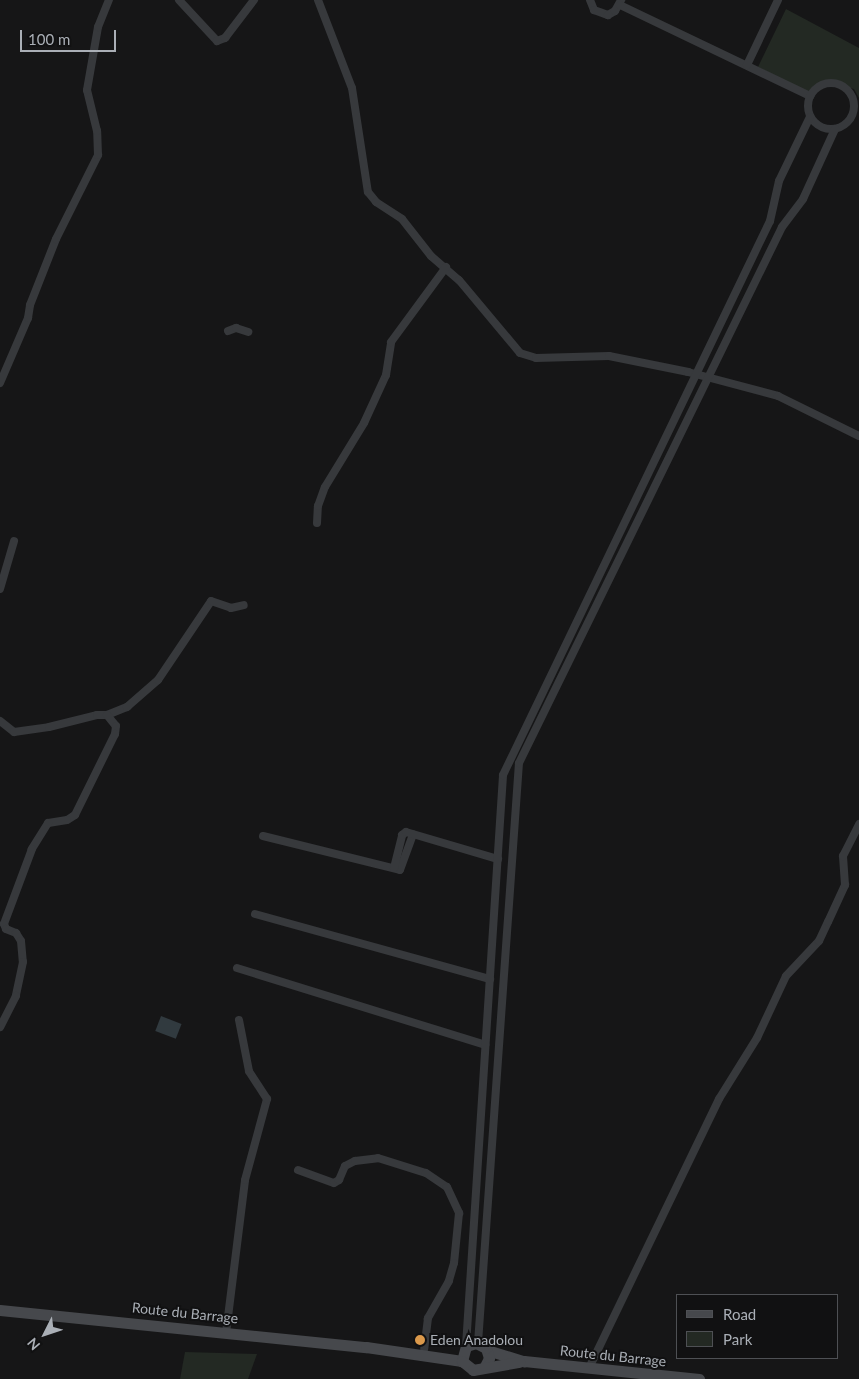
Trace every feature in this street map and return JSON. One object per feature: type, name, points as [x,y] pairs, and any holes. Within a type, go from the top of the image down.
[{"type":"main road","name":"Route du Barrage","points":[[0,1310],[367,1347],[464,1352],[483,1347],[524,1361]]},
{"type":"main road","name":"Route du Barrage","points":[[367,1347],[378,1345],[464,1352]]},
{"type":"main road","points":[[483,1347],[489,1358],[485,1366]]},
{"type":"main road","name":"Route du Barrage","points":[[464,1352],[473,1370],[485,1366],[524,1361],[590,1366],[602,1374],[699,1379]]},
{"type":"street","points":[[0,383],[28,318],[30,304],[56,239],[98,155],[97,131],[87,90],[98,27],[108,0]]},
{"type":"street","points":[[179,0],[217,41],[224,38],[254,0]]},
{"type":"street","points":[[318,0],[352,88],[368,192],[376,202],[402,219],[431,256],[446,267],[490,314],[515,349],[526,356],[608,356],[778,396],[859,436]]},
{"type":"street","points":[[590,0],[594,10],[600,14],[608,15],[621,2],[810,96]]},
{"type":"street","points":[[747,65],[778,0]]},
{"type":"street","points":[[464,1352],[506,767],[697,376],[772,217],[779,180],[810,117],[810,96],[824,84],[842,86],[854,101],[851,119],[835,129],[825,129],[810,117]]},
{"type":"street","points":[[851,119],[859,123]]},
{"type":"street","points":[[483,1347],[519,763],[784,223],[803,199],[835,129]]},
{"type":"street","points":[[317,523],[318,506],[325,487],[364,423],[386,375],[391,342],[446,267]]},
{"type":"street","points":[[228,331],[236,328],[248,332]]},
{"type":"street","points":[[0,589],[14,541]]},
{"type":"street","points":[[0,721],[9,730],[23,732],[107,714],[127,707],[158,680],[211,601],[231,608],[244,605]]},
{"type":"street","points":[[0,1027],[16,996],[23,962],[21,940],[16,933],[6,929],[4,924],[39,832],[50,822],[68,820],[75,815],[115,734],[116,726],[107,714]]},
{"type":"street","points":[[590,1366],[719,1099],[756,1038],[786,976],[819,941],[845,885],[843,856],[859,824]]},
{"type":"street","points":[[262,836],[394,868],[402,835],[413,834],[498,859]]},
{"type":"street","points":[[255,914],[490,979]]},
{"type":"street","points":[[237,968],[485,1045]]},
{"type":"street","points":[[226,1333],[244,1180],[267,1099],[249,1071],[239,1020]]},
{"type":"street","points":[[298,1170],[334,1183],[339,1180],[345,1166],[361,1160],[378,1158],[426,1173],[447,1187],[459,1213],[454,1263],[450,1281],[428,1318],[424,1349]]},
{"type":"green space","points":[[786,9],[859,48],[859,98],[854,89],[829,82],[810,93],[758,67]]},
{"type":"green space","points":[[185,1352],[257,1354],[248,1379],[180,1379]]},
{"type":"shaded area","points":[[161,1016],[182,1024],[176,1039],[155,1031]]},
{"type":"place","name":"Eden Anadolou","points":[[420,1340]]}]
